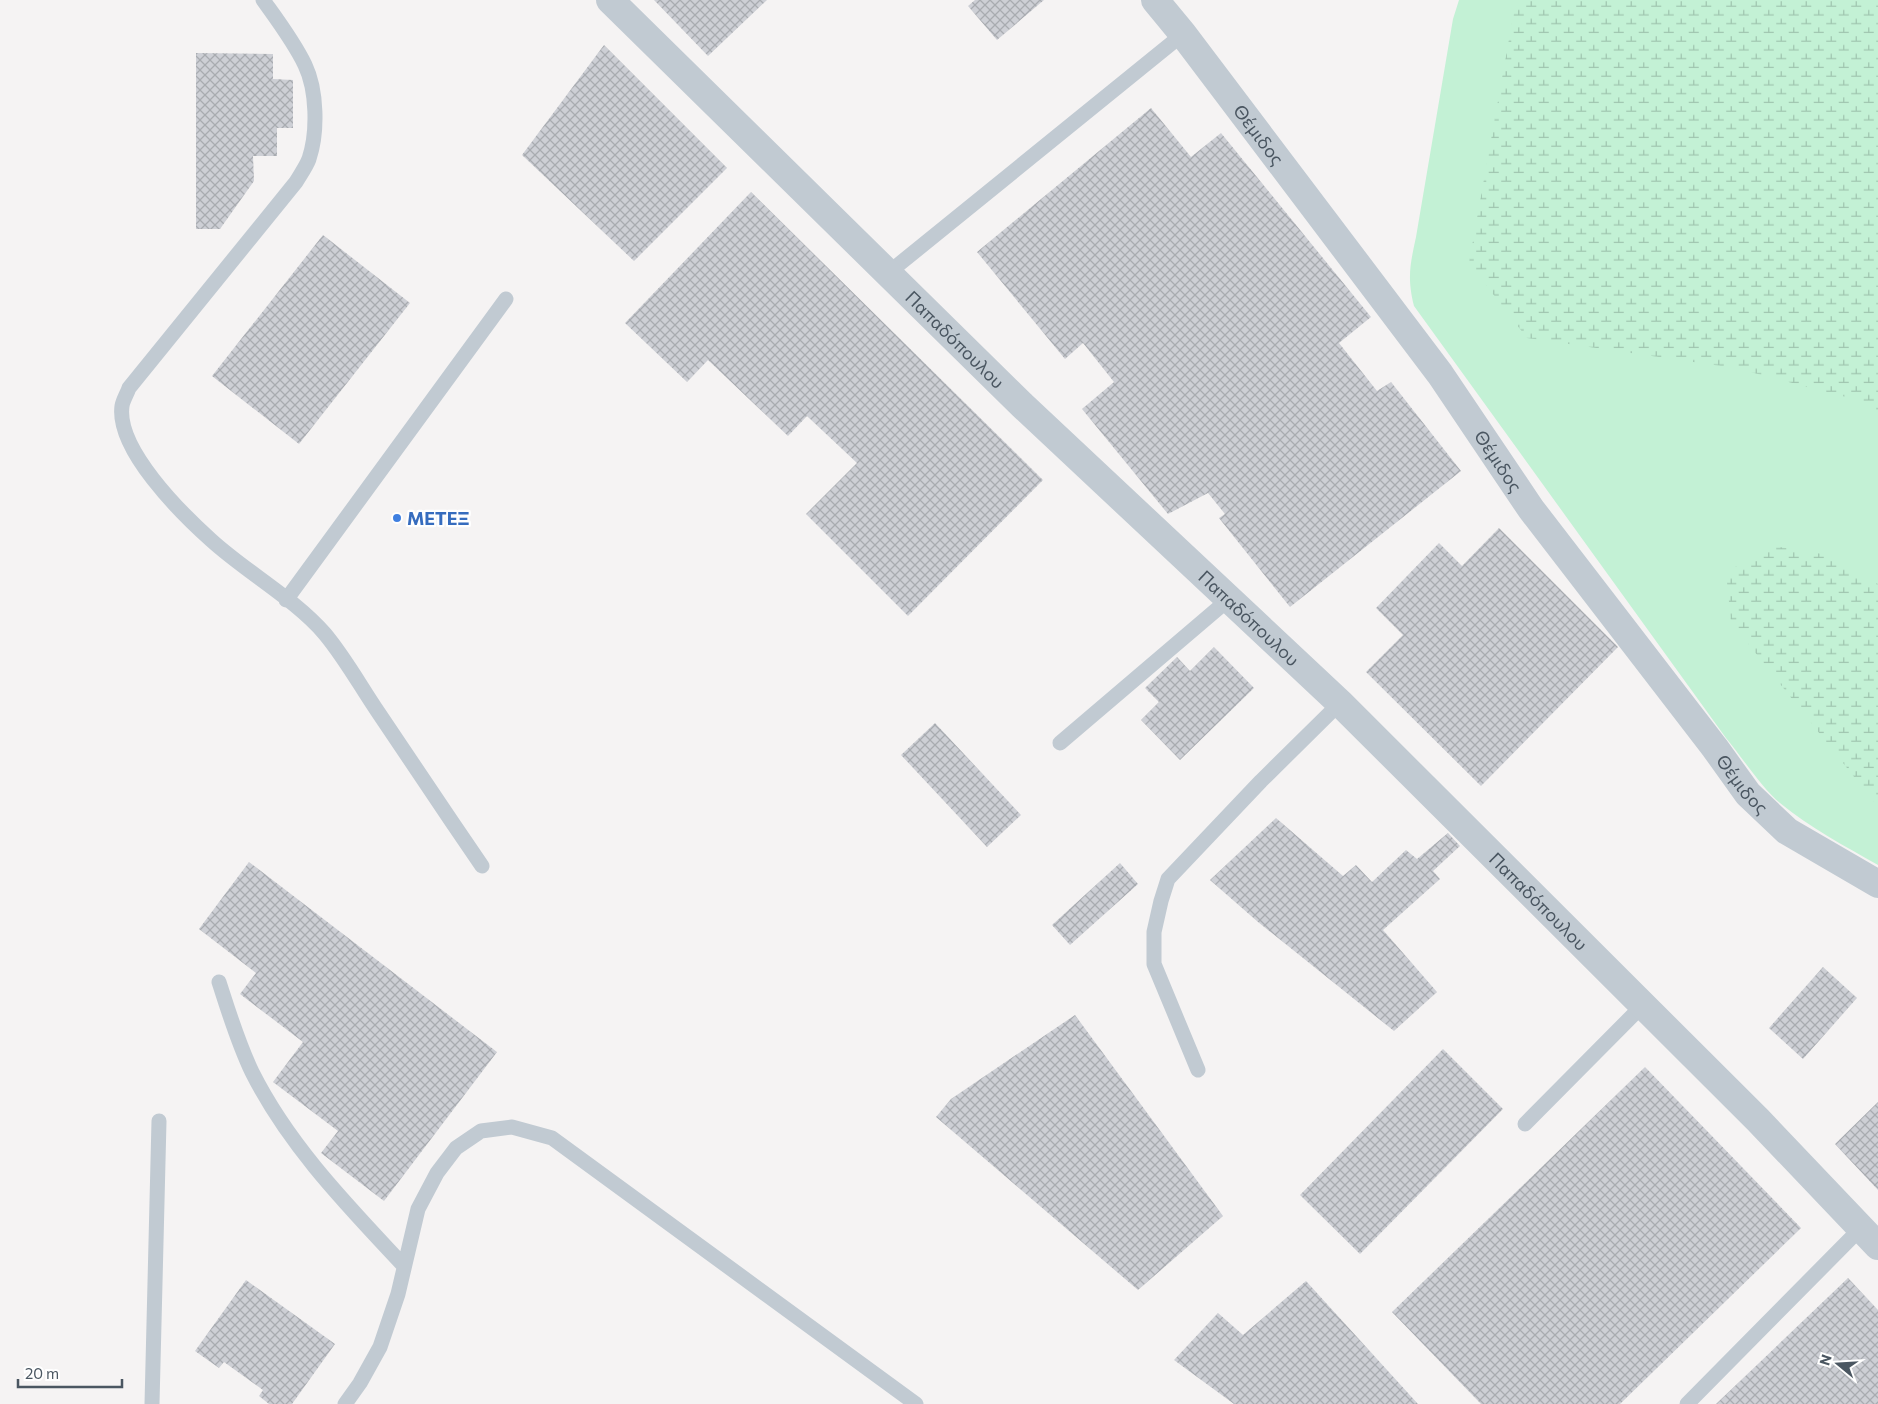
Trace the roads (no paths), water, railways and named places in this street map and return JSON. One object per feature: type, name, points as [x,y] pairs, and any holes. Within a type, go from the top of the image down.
[{"type":"street","name":"Παπαδόπουλου","points":[[610,0],[1022,405],[1340,703],[1758,1120],[1870,1237]]},
{"type":"street","name":"Θέμιδος","points":[[1155,0],[1183,34],[1440,374],[1531,509],[1705,735],[1748,794],[1787,831],[1878,884]]},
{"type":"lane","points":[[263,0],[296,48],[306,67],[316,113],[314,138],[309,160],[296,182],[129,388],[122,404],[122,419],[126,436],[136,454],[168,496],[212,541],[286,600],[324,634],[482,866]]},
{"type":"lane","points":[[887,274],[1183,34]]},
{"type":"lane","points":[[286,600],[506,299]]},
{"type":"lane","points":[[1060,743],[1229,599]]},
{"type":"lane","points":[[1198,1070],[1154,964],[1154,932],[1160,902],[1168,879],[1261,781],[1340,703]]},
{"type":"lane","points":[[219,982],[234,1028],[252,1072],[290,1135],[336,1194],[404,1266]]},
{"type":"lane","points":[[1525,1124],[1643,1005]]},
{"type":"lane","points":[[152,1404],[159,1121]]},
{"type":"lane","points":[[345,1404],[360,1383],[380,1347],[398,1294],[418,1209],[442,1167],[456,1148],[481,1131],[512,1127],[552,1138],[916,1404]]},
{"type":"lane","points":[[1686,1404],[1870,1237]]},
{"type":"place","name":"ΜΕΤΕΞ","points":[[397,518]]}]
